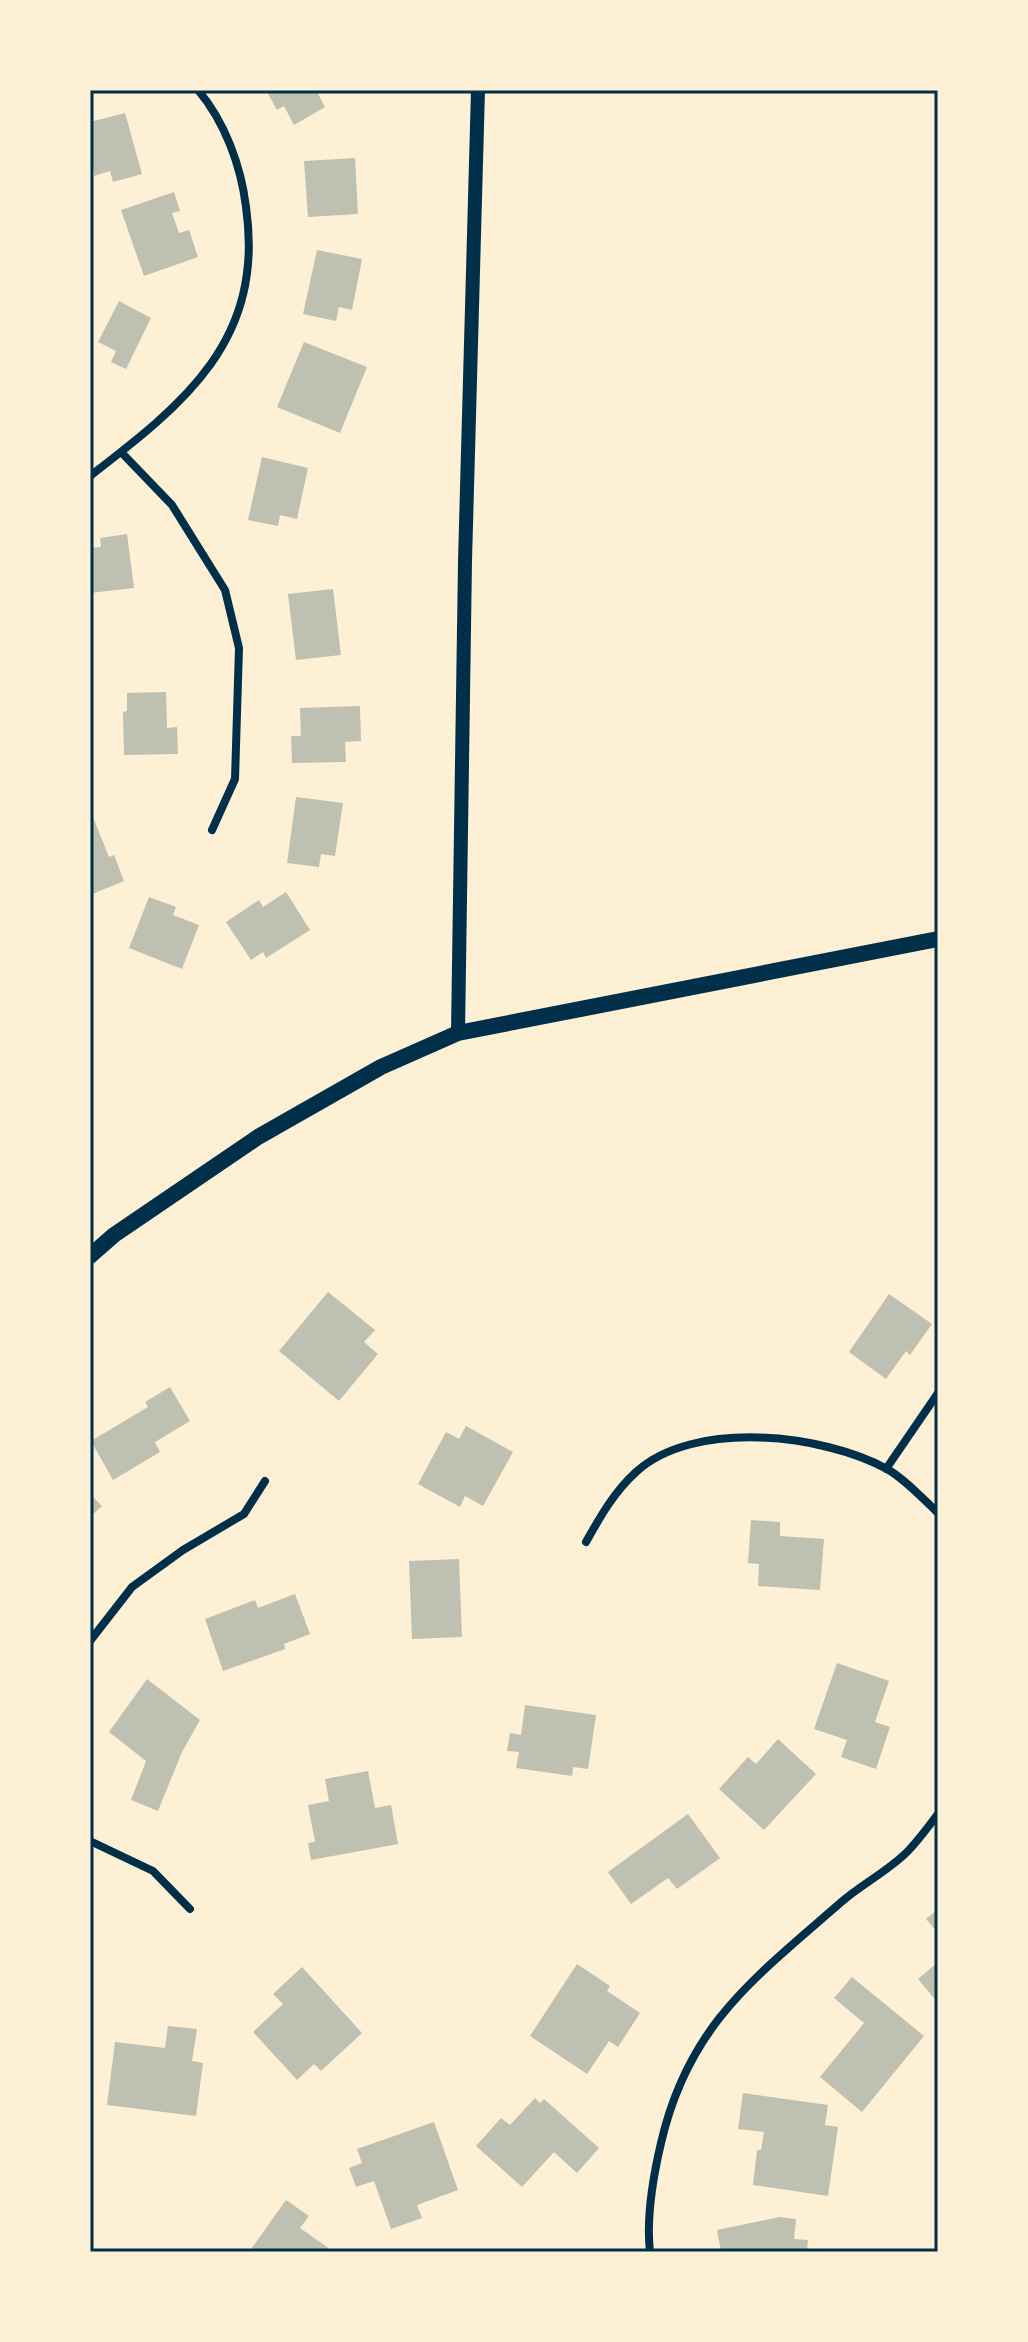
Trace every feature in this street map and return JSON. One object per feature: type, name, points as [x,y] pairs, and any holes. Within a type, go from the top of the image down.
[{"type":"main road","points":[[90,1256],[114,1235],[258,1137],[381,1067],[458,1033],[938,939]]},
{"type":"street","points":[[90,476],[195,388],[228,342],[244,292],[251,239],[242,175],[211,106],[198,90]]},
{"type":"street","points":[[458,1033],[465,561],[478,90]]},
{"type":"street","points":[[121,452],[172,505],[200,545],[225,590],[239,648],[235,779],[212,830]]},
{"type":"street","points":[[886,1469],[938,1393]]},
{"type":"street","points":[[586,1542],[609,1502],[637,1470],[674,1450],[704,1442],[779,1437],[825,1446],[886,1469],[938,1513]]},
{"type":"street","points":[[90,1641],[132,1587],[183,1550],[244,1514],[265,1481]]},
{"type":"street","points":[[650,2252],[655,2169],[669,2110],[691,2055],[719,2014],[840,1903],[906,1853],[938,1814]]},
{"type":"street","points":[[90,1841],[153,1871],[190,1909]]},
{"type":"building","points":[[266,90],[316,90],[325,107],[294,125],[284,106],[277,110]]},
{"type":"building","points":[[125,113],[142,174],[113,182],[110,171],[94,176],[90,122]]},
{"type":"building","points":[[355,158],[358,214],[308,217],[304,161]]},
{"type":"building","points":[[174,192],[180,211],[172,213],[179,233],[189,230],[198,257],[144,276],[121,210]]},
{"type":"building","points":[[317,250],[362,259],[352,310],[339,307],[336,321],[303,314]]},
{"type":"building","points":[[119,301],[151,318],[126,369],[111,362],[116,351],[98,342]]},
{"type":"building","points":[[304,342],[367,367],[340,433],[277,407]]},
{"type":"building","points":[[262,457],[308,468],[297,519],[280,515],[278,526],[248,520]]},
{"type":"building","points":[[127,534],[134,588],[90,593],[90,548],[101,547],[100,538]]},
{"type":"building","points":[[333,589],[341,655],[296,660],[288,594]]},
{"type":"building","points":[[166,692],[167,728],[177,727],[178,754],[124,755],[123,712],[127,711],[127,693]]},
{"type":"building","points":[[360,706],[361,741],[345,742],[346,762],[292,763],[291,736],[301,736],[300,708]]},
{"type":"building","points":[[296,797],[343,803],[335,856],[321,854],[319,867],[287,863]]},
{"type":"building","points":[[93,817],[109,857],[114,855],[124,881],[90,895],[90,818]]},
{"type":"building","points":[[286,892],[310,930],[266,958],[263,952],[251,960],[226,922],[259,900],[263,907]]},
{"type":"building","points":[[149,897],[176,907],[173,915],[199,925],[182,969],[129,948]]},
{"type":"building","points":[[328,1292],[375,1330],[364,1342],[378,1354],[339,1401],[279,1351]]},
{"type":"building","points":[[889,1294],[932,1324],[910,1355],[906,1351],[886,1379],[849,1352]]},
{"type":"building","points":[[170,1387],[190,1421],[155,1442],[160,1452],[113,1480],[91,1441],[148,1407],[145,1402]]},
{"type":"building","points":[[466,1426],[513,1452],[483,1506],[465,1496],[460,1507],[418,1484],[446,1432],[459,1439]]},
{"type":"building","points":[[90,1494],[102,1506],[90,1517]]},
{"type":"building","points":[[751,1520],[780,1522],[780,1536],[824,1539],[820,1590],[758,1586],[759,1564],[748,1563]]},
{"type":"building","points":[[459,1559],[462,1637],[412,1639],[409,1561]]},
{"type":"building","points":[[295,1594],[310,1634],[284,1644],[285,1649],[223,1671],[205,1619],[255,1600],[258,1608]]},
{"type":"building","points":[[837,1663],[889,1681],[875,1722],[890,1727],[876,1769],[841,1757],[847,1740],[814,1729]]},
{"type":"building","points":[[147,1679],[200,1720],[182,1752],[158,1811],[131,1800],[146,1761],[109,1732]]},
{"type":"building","points":[[525,1705],[596,1715],[588,1769],[573,1767],[572,1776],[516,1768],[519,1752],[507,1751],[510,1733],[521,1735]]},
{"type":"building","points":[[778,1739],[816,1774],[764,1830],[719,1789],[748,1757],[756,1764]]},
{"type":"building","points":[[368,1771],[375,1808],[391,1805],[398,1844],[311,1860],[308,1843],[315,1842],[308,1805],[329,1801],[325,1779]]},
{"type":"building","points":[[688,1814],[720,1858],[677,1889],[668,1878],[631,1904],[608,1872]]},
{"type":"building","points":[[938,1909],[938,1933],[926,1919]]},
{"type":"building","points":[[938,1962],[938,2003],[918,1979]]},
{"type":"building","points":[[577,1964],[610,1986],[607,1991],[640,2013],[618,2047],[609,2041],[587,2074],[530,2036]]},
{"type":"building","points":[[302,1967],[362,2033],[321,2071],[314,2064],[297,2080],[253,2032],[283,2004],[273,1994]]},
{"type":"building","points":[[852,1977],[924,2036],[862,2112],[820,2077],[864,2023],[834,1998]]},
{"type":"building","points":[[168,2026],[197,2029],[192,2061],[203,2063],[196,2116],[107,2105],[115,2042],[165,2048]]},
{"type":"building","points":[[743,2093],[828,2105],[825,2125],[838,2127],[828,2196],[753,2185],[757,2150],[761,2150],[764,2132],[738,2129]]},
{"type":"building","points":[[535,2098],[540,2103],[544,2099],[599,2148],[577,2173],[554,2152],[522,2187],[476,2146],[501,2118],[510,2125]]},
{"type":"building","points":[[434,2122],[458,2190],[417,2205],[422,2218],[391,2229],[374,2181],[356,2187],[349,2168],[362,2163],[357,2149]]},
{"type":"building","points":[[286,2200],[309,2216],[300,2228],[334,2252],[249,2252]]},
{"type":"building","points":[[780,2217],[796,2219],[794,2239],[808,2240],[807,2252],[721,2252],[717,2230]]}]
